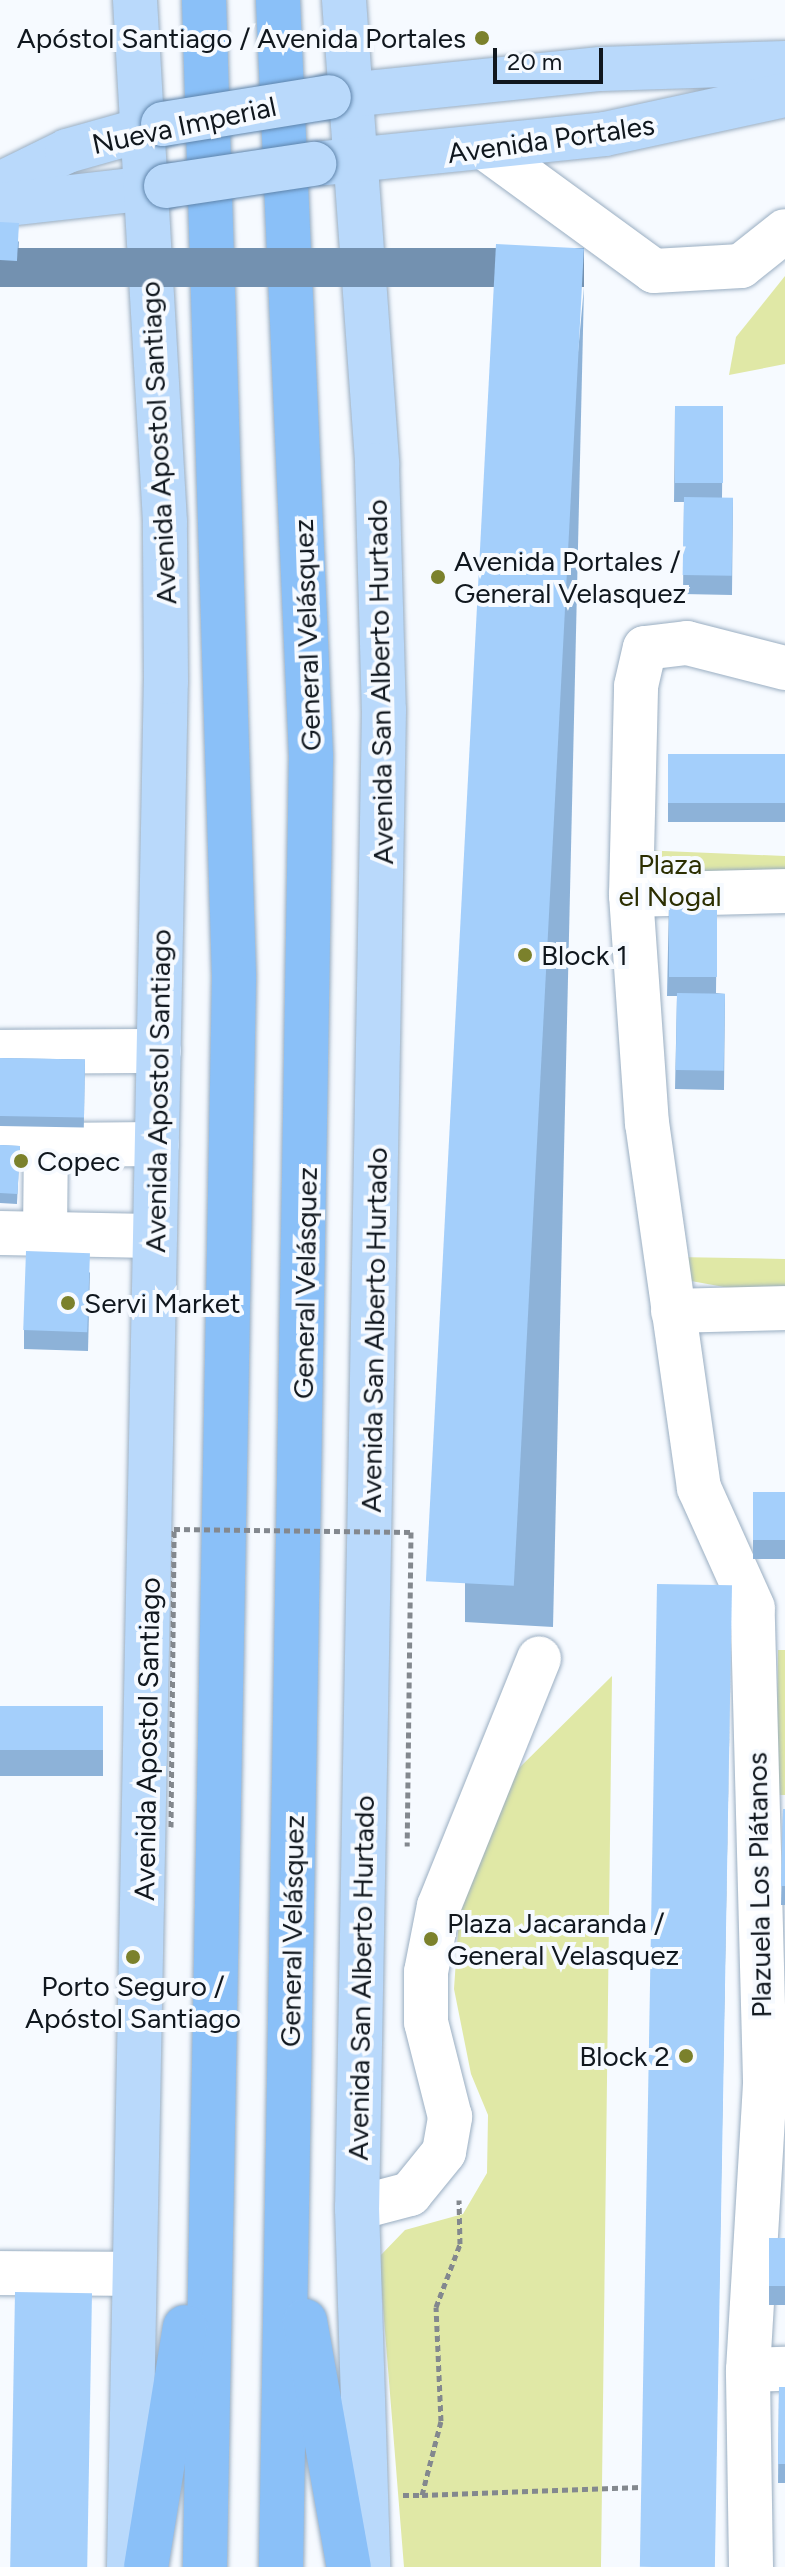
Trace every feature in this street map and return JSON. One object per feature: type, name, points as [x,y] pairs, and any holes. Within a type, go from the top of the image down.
[{"type":"highway","points":[[204,0],[233,869],[205,2567]]},
{"type":"highway","name":"General Velásquez","points":[[278,0],[311,757],[281,2567]]},
{"type":"highway","points":[[146,2567],[211,2188]]},
{"type":"highway","points":[[287,2198],[349,2567]]},
{"type":"main road","name":"Avenida Apostol Santiago","points":[[129,2567],[159,1051],[165,522],[153,126],[135,0]]},
{"type":"main road","points":[[344,0],[339,96],[632,67],[785,63]]},
{"type":"main road","name":"Avenida Portales","points":[[334,162],[488,150],[650,127],[785,95]]},
{"type":"main road","name":"Nueva Imperial","points":[[0,184],[67,151],[153,126],[339,96]]},
{"type":"main road","name":"Avenida San Alberto Hurtado","points":[[339,96],[334,162],[377,465],[384,710],[357,2208],[368,2567]]},
{"type":"main road","name":"Nueva Imperial","points":[[0,205],[334,162]]},
{"type":"street","points":[[488,150],[654,271],[741,266],[785,231]]},
{"type":"street","name":"Plazuela Los Plátanos","points":[[751,2567],[767,2370],[765,2081],[753,1608],[699,1488],[635,1010],[631,895],[636,686],[645,648],[687,643],[785,668]]},
{"type":"street","points":[[631,895],[785,891]]},
{"type":"street","points":[[0,1052],[159,1051]]},
{"type":"street","points":[[0,1144],[157,1144]]},
{"type":"street","points":[[45,1234],[46,1145]]},
{"type":"street","points":[[0,1233],[155,1236]]},
{"type":"street","points":[[673,1311],[785,1308]]},
{"type":"street","points":[[357,2208],[410,2194],[436,2167],[449,2134],[424,1997],[439,1906],[539,1658]]},
{"type":"street","points":[[0,2273],[133,2274]]},
{"type":"path","points":[[171,1827],[174,1529],[411,1532],[407,1846]]},
{"type":"path","points":[[410,2194],[461,2200],[453,2275],[436,2307],[441,2421],[422,2495]]},
{"type":"path","points":[[364,2497],[641,2487]]},
{"type":"green space","points":[[785,276],[785,364],[729,375],[736,337]]},
{"type":"green space","name":"Plaza el Nogal","points":[[640,850],[785,856],[785,900],[640,912]]},
{"type":"green space","points":[[675,1257],[785,1259],[785,1298],[680,1279]]},
{"type":"green space","points":[[778,1650],[785,1650],[785,1795],[776,1795]]},
{"type":"green space","points":[[612,1676],[601,2567],[404,2567],[379,2257],[405,2230],[463,2214],[487,2173],[488,2115],[471,2074],[454,1989],[460,1902],[515,1772]]},
{"type":"building","points":[[0,222],[19,223],[17,261],[0,260]]},
{"type":"building","name":"Block 1","points":[[496,244],[584,249],[514,1586],[426,1581]]},
{"type":"building","points":[[675,406],[723,406],[723,483],[675,483]]},
{"type":"building","points":[[684,497],[733,498],[732,576],[683,575]]},
{"type":"building","points":[[668,754],[785,754],[785,803],[668,803]]},
{"type":"building","points":[[669,900],[717,900],[717,977],[669,977]]},
{"type":"building","points":[[677,993],[725,994],[724,1071],[676,1070]]},
{"type":"building","points":[[0,1058],[85,1059],[84,1117],[0,1116]]},
{"type":"building","points":[[0,1145],[20,1146],[17,1194],[0,1193]]},
{"type":"building","points":[[26,1251],[90,1253],[87,1332],[23,1330]]},
{"type":"building","points":[[753,1492],[785,1492],[785,1540],[753,1540]]},
{"type":"building","name":"Block 2","points":[[657,1584],[732,1585],[715,2567],[640,2567]]},
{"type":"building","points":[[0,1706],[103,1706],[103,1750],[0,1750]]},
{"type":"building","points":[[783,1809],[785,1886],[781,1886]]},
{"type":"building","points":[[769,2238],[785,2238],[785,2286],[769,2286]]},
{"type":"building","points":[[15,2292],[92,2293],[87,2567],[10,2567]]},
{"type":"building","points":[[779,2387],[785,2387],[785,2464],[778,2464]]},
{"type":"place","name":"Apóstol Santiago / Avenida Portales","points":[[482,38]]},
{"type":"place","name":"Avenida Portales / General Velasquez","points":[[438,577]]},
{"type":"place","name":"Block 1","points":[[525,955]]},
{"type":"place","name":"Copec","points":[[21,1161]]},
{"type":"place","name":"Servi Market","points":[[68,1303]]},
{"type":"place","name":"Plaza Jacaranda / General Velasquez","points":[[431,1939]]},
{"type":"place","name":"Porto Seguro / Apóstol Santiago","points":[[133,1957]]},
{"type":"place","name":"Block 2","points":[[686,2056]]}]
